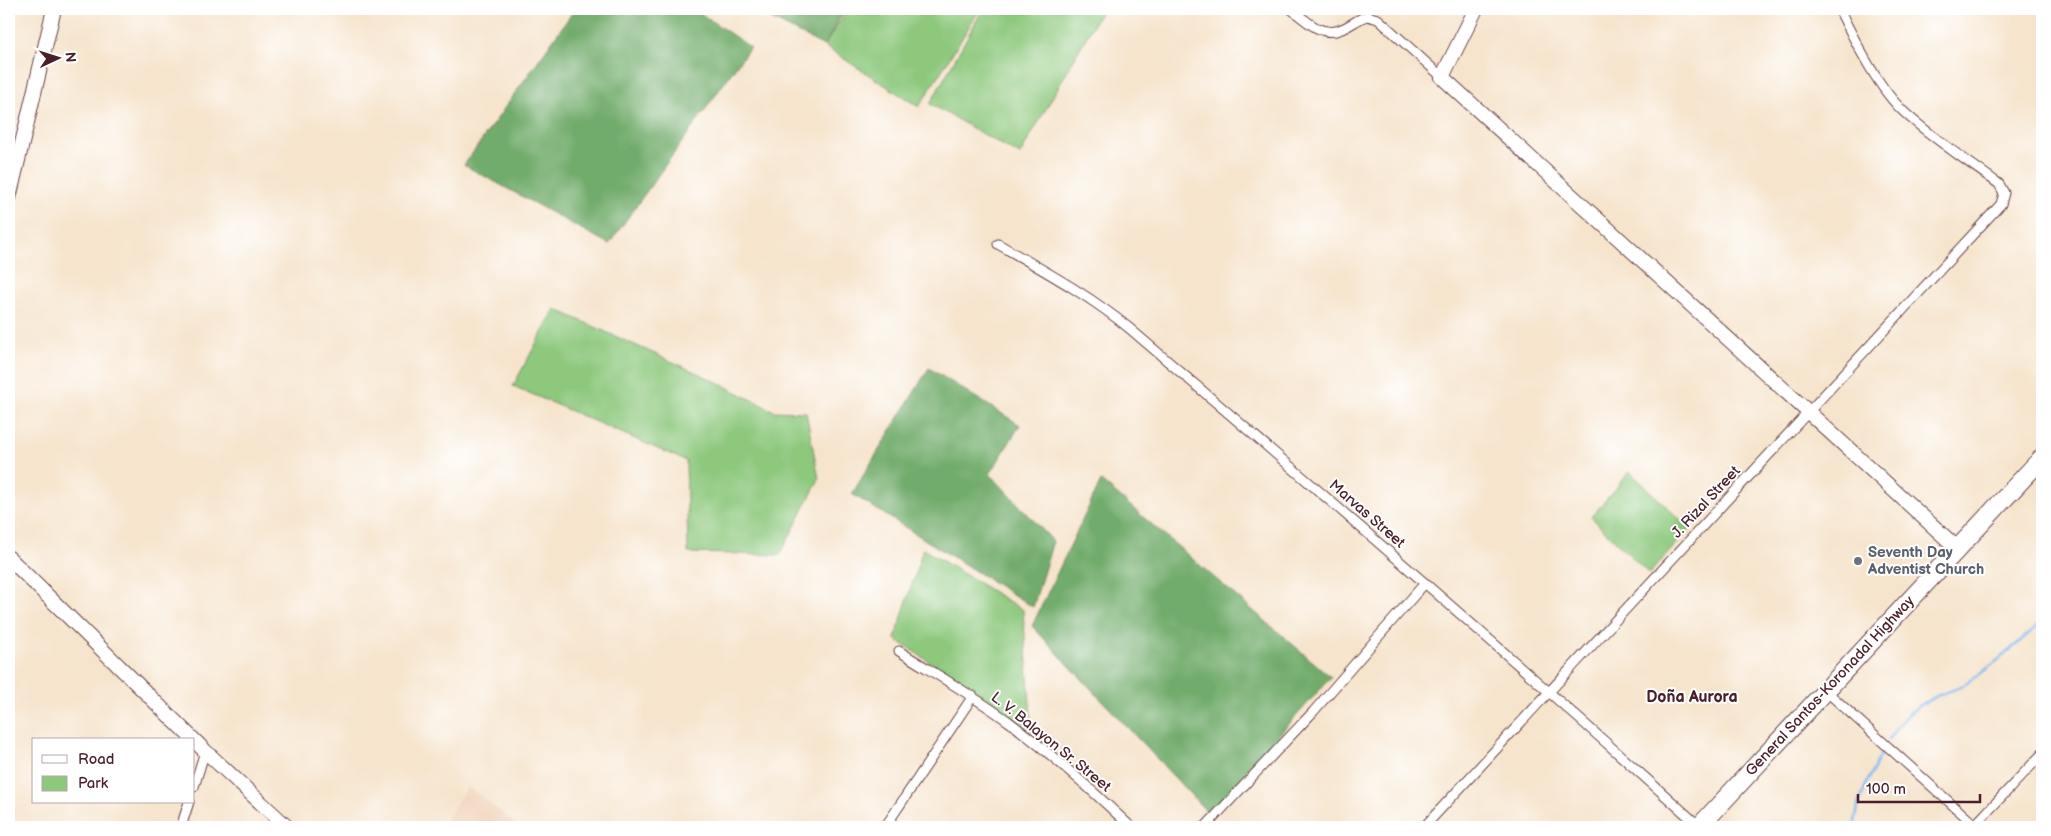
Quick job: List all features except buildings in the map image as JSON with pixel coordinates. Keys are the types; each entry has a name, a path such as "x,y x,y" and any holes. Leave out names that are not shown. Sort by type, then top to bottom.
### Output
{"highway":[{"name":"General Santos-Koronadal Highway","path":"1699,827 2042,458"}],"street":[{"path":"9,195 54,9"},
{"path":"1291,9 1312,25 1324,31 1339,31 1367,16 1378,19 1958,549"},
{"path":"1442,77 1476,9"},
{"name":"J. Rizal Street","path":"1424,827 2001,204 2004,193 1999,184 1904,112 1888,94 1852,35 1839,9"},
{"name":"Marvas Street","path":"998,244 1106,309 1551,692 1699,827"},
{"path":"9,558 192,738"},
{"path":"1205,827 1313,712 1425,583"},
{"name":"L. V. Balayon Sr. Street","path":"899,651 973,696 1012,724 1063,764 1131,827"},
{"path":"1826,691 1975,827 2042,754"},
{"path":"885,827 973,696"},
{"path":"195,741 286,827"},
{"path":"195,784 205,751"},
{"path":"181,827 188,804"}],"shaded area":[{"path":"467,786 520,827 442,827"}],"green space":[{"path":"575,9 694,9 750,47 609,244 464,165"},
{"path":"752,9 845,9 824,46"},
{"path":"848,9 980,9 919,107 824,46"},
{"path":"983,9 1102,9 1020,155 930,104"},
{"path":"555,309 715,381 774,411 806,412 819,479 780,555 688,553 686,461 513,386"},
{"path":"929,368 1020,425 990,474 1053,541 1033,607 852,494"},
{"path":"1630,472 1690,529 1649,574 1591,517"},
{"path":"1101,481 1331,677 1209,814 1032,626"},
{"path":"923,549 1023,610 1032,730 895,639"}],"waterway":[{"path":"1888,740 1904,719 1915,709 1939,695 1961,687 1975,678 2005,655 2042,622"},
{"path":"1854,827 1858,807 1865,788 1883,751"}],"place":[{"name":"Seventh Day Adventist Church","path":"1858,561"}],"district":[{"name":"Doña Aurora","path":"1692,697"}]}
